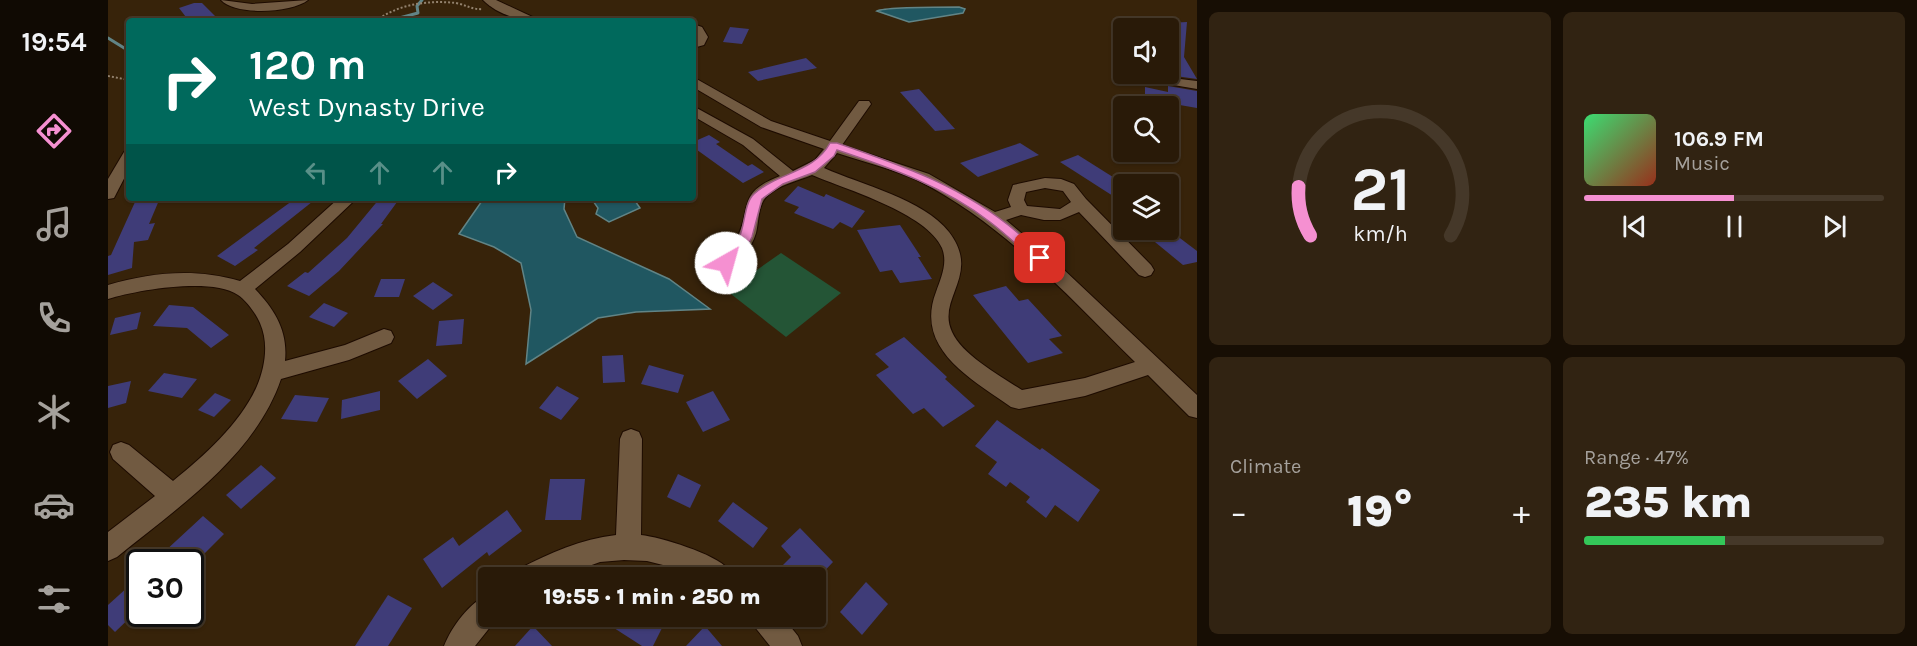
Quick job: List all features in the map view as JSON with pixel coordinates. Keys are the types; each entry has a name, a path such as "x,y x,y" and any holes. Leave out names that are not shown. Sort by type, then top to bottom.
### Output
{"street":[{"path":"226,0 244,7 264,7 303,0"},
{"path":"486,4 526,18"},
{"path":"696,28 702,37 700,42 696,43"},
{"path":"1179,82 1197,85"},
{"path":"696,83 766,124 923,177 993,218 1056,273 1197,409"},
{"path":"726,263 740,248 746,237 756,197 769,187 812,170 831,153 833,146 864,105"},
{"path":"696,112 748,142 791,177"},
{"path":"108,194 126,160"},
{"path":"812,170 876,195 916,216 942,235 954,260 954,274 938,317 941,332 952,348 1019,400 1113,381 1149,365"},
{"path":"1021,210 1016,200 1019,189 1045,182 1063,185 1145,270"},
{"path":"243,289 294,248 346,201"},
{"path":"993,218 1021,210 1051,216 1073,209 1079,202"},
{"path":"108,292 142,283 183,279 212,282 243,289 270,320 276,343 274,372 253,413 236,436 212,462 108,548"},
{"path":"274,372 349,352 384,337"},
{"path":"628,545 631,439"},
{"path":"121,452 172,495"},
{"path":"546,567 581,554 628,545 654,549 679,557 698,567"},
{"path":"458,646 478,620"},
{"path":"773,627 788,646"}],"path":[{"path":"380,18 396,7 413,1 457,3 478,10 486,4"},
{"path":"108,76 126,79"}],"green space":[{"path":"781,253 841,293 786,337 727,291"}],"water":[{"path":"959,7 965,9 963,13 909,22 877,11 903,8"},
{"path":"482,201 565,201 564,209 577,237 669,279 710,309 636,312 598,318 526,364 531,310 521,263 494,247 459,234"},
{"path":"593,201 635,201 640,208 609,222 596,214 598,208"}],"building":[{"path":"202,3 217,18 187,18 179,8"},
{"path":"1179,22 1187,22 1184,57 1197,79 1179,77"},
{"path":"730,27 749,29 742,44 723,42"},
{"path":"806,58 817,68 758,81 748,72"},
{"path":"1168,86 1197,91 1197,108 1179,105 1179,96 1145,96 1145,87 1168,92"},
{"path":"919,89 955,129 935,131 900,92"},
{"path":"709,135 720,142 716,144 748,166 752,164 764,172 743,183 696,149 696,141"},
{"path":"1020,143 1039,155 978,177 960,163"},
{"path":"1078,155 1113,177 1113,196 1060,162"},
{"path":"798,186 824,197 826,194 865,211 852,228 840,222 833,229 794,213 799,207 784,201"},
{"path":"159,201 149,224 155,223 148,240 134,242 132,268 108,275 108,256 111,255 135,202"},
{"path":"292,201 313,201 254,248 258,250 235,266 217,256"},
{"path":"378,201 398,201 381,224 383,224 339,271 309,296 287,286 305,272 308,273 347,238"},
{"path":"900,225 932,279 900,283 892,270 880,272 857,230"},
{"path":"1179,237 1197,251 1197,262 1183,265 1153,240 1179,240"},
{"path":"381,279 405,279 399,297 374,297"},
{"path":"433,282 453,295 433,310 413,296"},
{"path":"1006,286 1019,301 1028,299 1062,336 1049,339 1063,353 1028,363 973,295"},
{"path":"324,303 348,313 334,327 309,317"},
{"path":"169,305 193,307 229,335 211,348 187,328 153,326"},
{"path":"141,312 137,329 110,335 115,318"},
{"path":"464,319 462,344 436,346 439,321"},
{"path":"904,337 975,406 943,427 924,408 913,414 876,375 889,367 875,354"},
{"path":"623,355 625,382 603,383 602,356"},
{"path":"428,359 447,376 417,399 398,381"},
{"path":"649,365 684,375 678,393 641,384"},
{"path":"164,373 197,379 182,398 148,391"},
{"path":"131,381 126,403 108,408 108,386"},
{"path":"557,386 579,398 561,420 539,408"},
{"path":"380,391 380,410 341,419 342,400"},
{"path":"713,391 730,420 703,432 686,402"},
{"path":"215,393 231,400 214,417 198,410"},
{"path":"295,395 329,398 317,422 281,419"},
{"path":"997,420 1040,450 1042,448 1100,490 1078,522 1055,505 1046,518 1026,502 1030,497 1010,482 1006,487 988,474 997,462 975,446"},
{"path":"261,465 276,478 241,509 226,495"},
{"path":"678,474 701,485 690,508 667,497"},
{"path":"550,479 585,479 581,520 545,520"},
{"path":"733,502 768,528 753,548 718,521"},
{"path":"507,510 522,531 489,556 487,552 442,588 423,559 453,537 459,546"},
{"path":"203,516 224,534 204,554 204,549 167,549"},
{"path":"800,528 833,562 826,569 826,567 785,567 783,565 791,557 781,546"},
{"path":"866,582 888,604 862,635 840,612"},
{"path":"126,589 126,621 115,632 108,625 108,605"},
{"path":"388,595 412,608 388,646 355,646"},
{"path":"534,627 552,646 515,646"},
{"path":"662,627 653,646 642,646 614,628"},
{"path":"706,627 722,646 686,646"}],"waterway":[{"path":"399,18 418,13 417,6 422,0"},
{"path":"108,38 126,49"}],"route":[{"path":"726,263 740,248 746,237 756,197 779,181 812,170 831,153 833,146 882,161 941,186 993,218 1040,258"}]}
